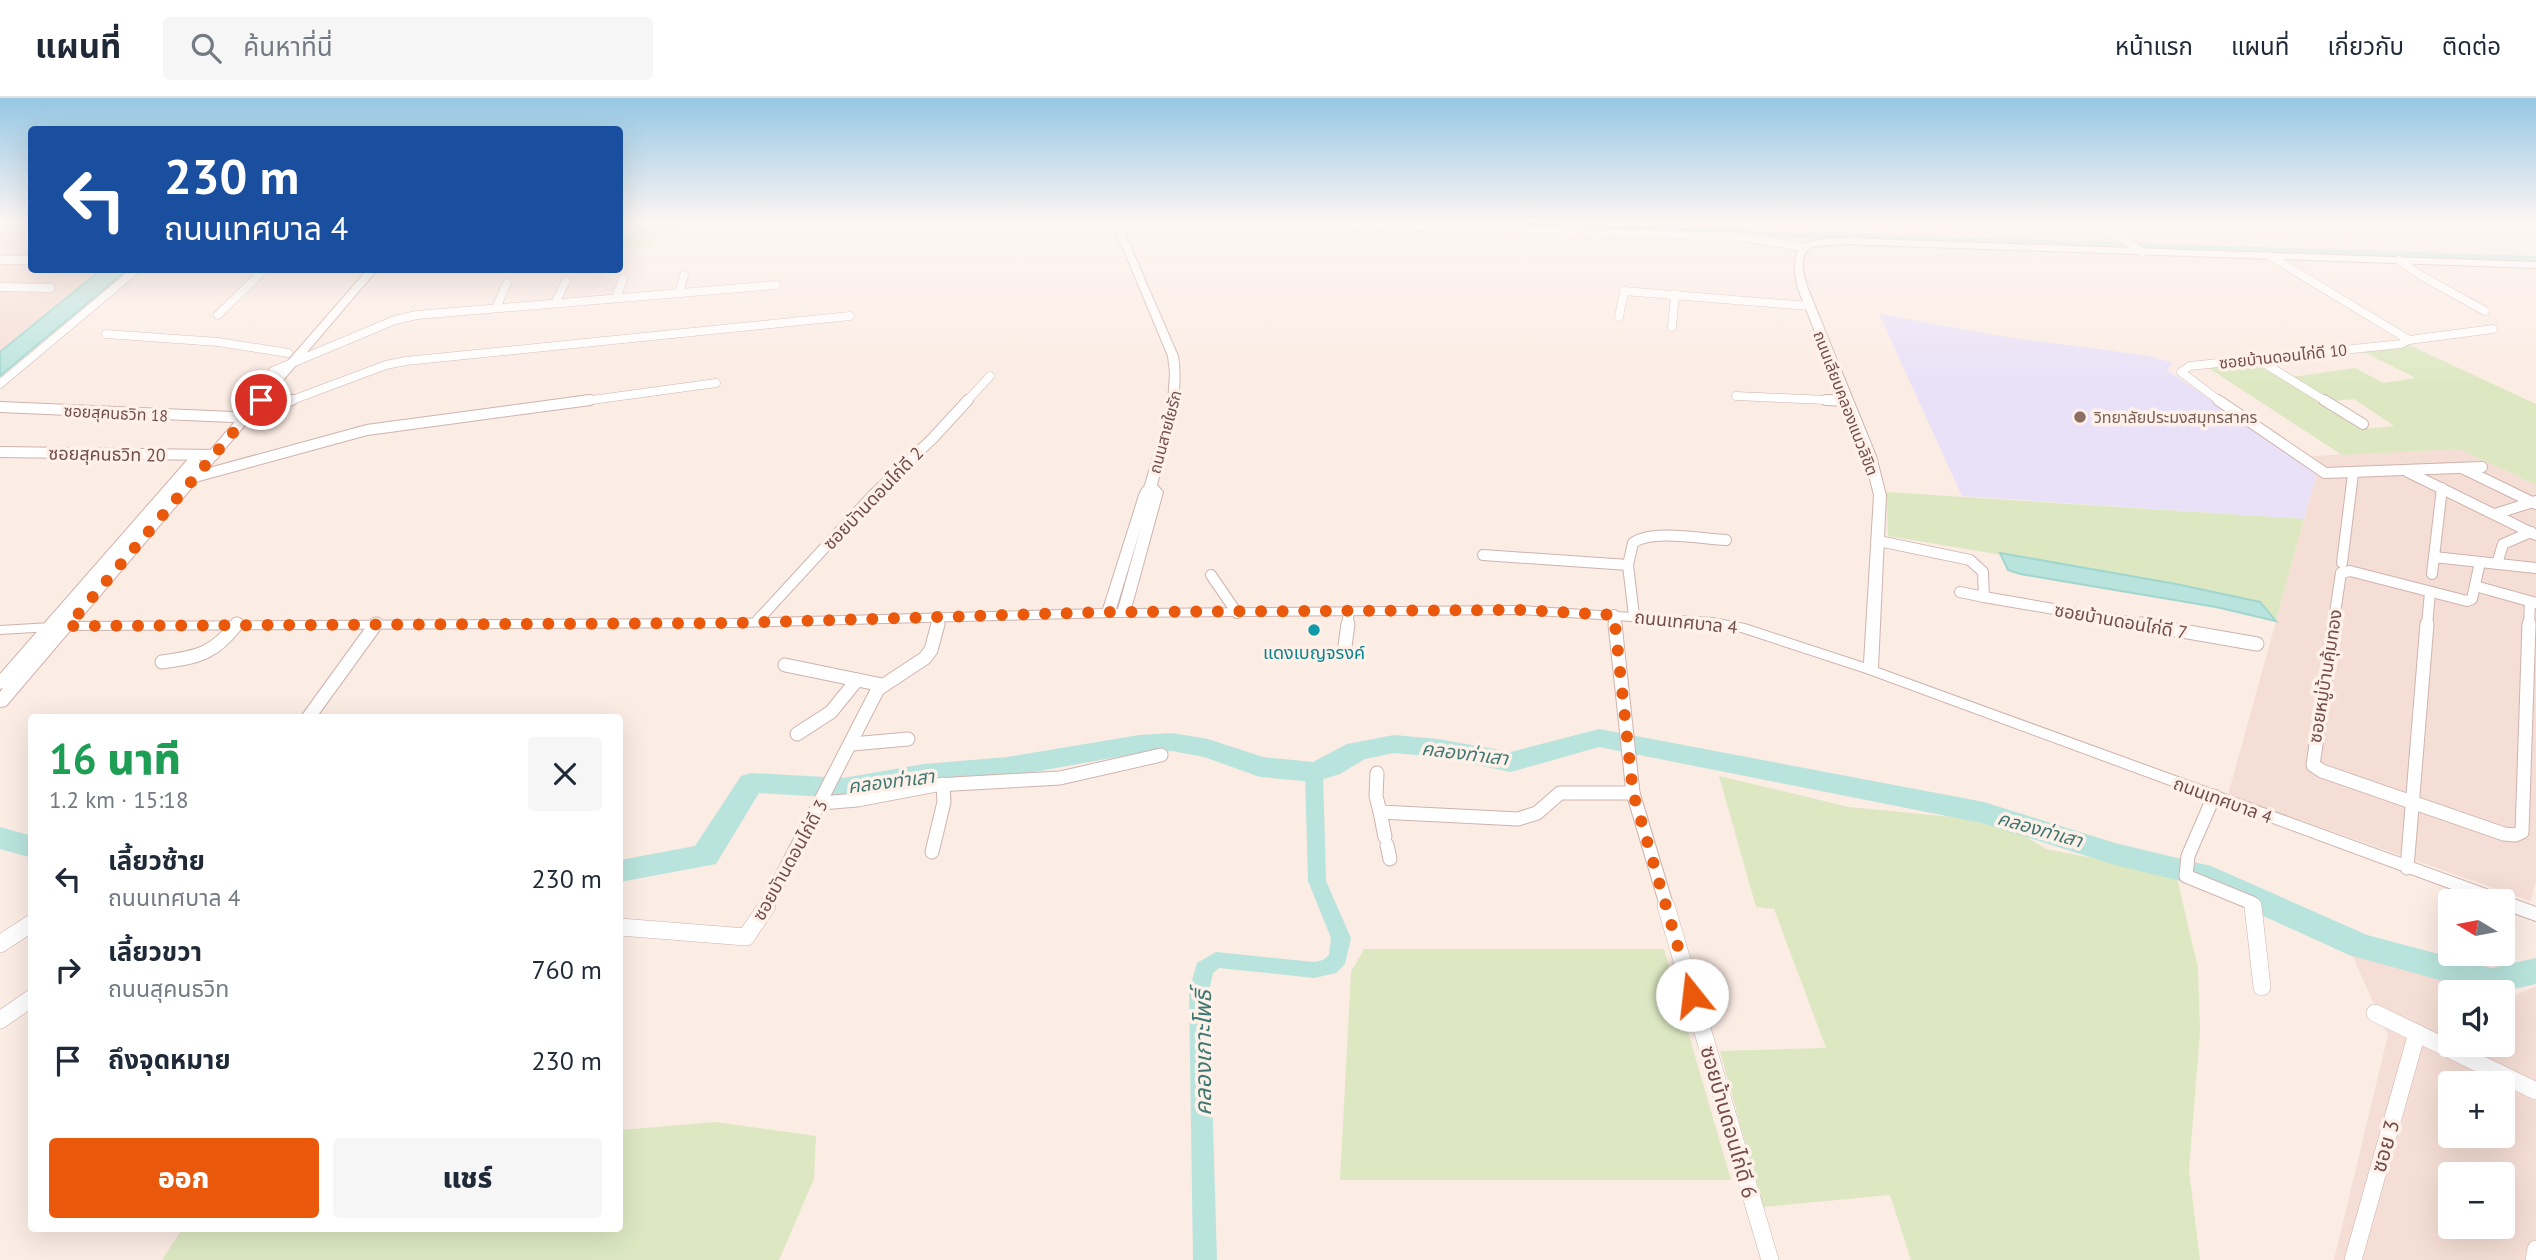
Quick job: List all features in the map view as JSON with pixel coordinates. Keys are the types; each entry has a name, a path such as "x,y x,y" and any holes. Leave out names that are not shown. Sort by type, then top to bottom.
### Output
{"main road":[{"path":"0,684 198,456 239,417 355,276"},
{"path":"0,702 214,455 272,371 289,359 366,276"}],"street":[{"path":"0,384 129,276"},
{"path":"218,315 258,276"},
{"path":"679,293 684,276"},
{"name":"ถนนสายใยรัก","path":"1115,613 1146,492 1151,485 1175,401 1178,376 1173,356 1139,276"},
{"name":"ถนนเลียบคลองแนวลิขิต","path":"1800,276 1809,306 1870,456 1880,495 1871,670"},
{"path":"2303,276 2409,340"},
{"path":"2422,276 2485,311"},
{"path":"616,298 623,279"},
{"path":"555,303 566,281"},
{"path":"496,308 507,283"},
{"path":"106,334 218,342 289,359 405,317 741,285 776,285"},
{"path":"0,287 50,288"},
{"path":"1619,317 1621,295 1624,292 1809,306"},
{"path":"1672,327 1675,294"},
{"path":"239,417 386,365 406,361 850,317"},
{"name":"ซอยบ้านดอนไก่ดี 10","path":"2353,474 2334,474 2320,470 2181,372 2190,366 2401,344 2409,340 2493,329"},
{"path":"2257,359 2364,424"},
{"name":"ซอยบัานดอนไก่ดี 2","path":"757,621 873,495 933,438 990,376"},
{"path":"195,477 374,429 716,383"},
{"path":"1736,396 1848,401"},
{"name":"ซอยสุคนธวิท 18","path":"0,407 239,417"},
{"name":"ซอยสุคนธวิท 20","path":"0,452 214,455"},
{"path":"2342,563 2353,474 2482,467"},
{"path":"2463,468 2535,502"},
{"path":"2406,471 2533,534"},
{"path":"2432,574 2442,488"},
{"path":"2495,514 2535,502"},
{"path":"2497,564 2503,544 2533,534"},
{"path":"1634,616 1628,565 1633,543 1641,537 1662,536 1726,540"},
{"path":"1878,541 1970,560 1983,572 1984,597"},
{"path":"1483,555 1628,565"},
{"path":"2434,557 2536,568"},
{"path":"2480,562 2475,586 2533,603"},
{"name":"ซอยหมู่บ้านคุ้มทอง","path":"2475,586 2472,599 2467,601 2350,571 2341,573 2313,765 2322,771 2504,834 2515,835 2522,832 2532,668 2533,603"},
{"path":"1212,575 1237,613"},
{"path":"1073,614 1122,590 1138,603 1161,613"},
{"name":"ซอยบ้านดอนไก่ดี 7","path":"1960,592 2258,644"},
{"path":"2407,868 2430,592"},
{"name":"ถนนเทศบาล 4","path":"0,630 68,626 377,623 570,625 1115,613 1521,610 1634,616 1740,627 1871,670 2466,889"},
{"path":"1344,653 1349,612"},
{"name":"ซอยบ้านดอนไก่ดี 6","path":"1614,615 1633,793 1770,1260"},
{"path":"785,665 882,685 889,678 923,662 936,640 939,617"},
{"path":"310,714 377,623"},
{"path":"162,662 206,655 226,640 237,624"},
{"path":"797,734 831,712 857,680"},
{"name":"ซอยบัานดอนไก่ดี 3","path":"623,927 746,937 764,911 882,685"},
{"path":"852,744 908,738"},
{"path":"825,795 857,800 943,784 1060,778 1161,755"},
{"path":"1377,773 1380,812 1387,847"},
{"path":"932,852 944,802 943,784"},
{"path":"1380,812 1518,818 1535,816 1560,793 1633,793"},
{"path":"2214,796 2188,856 2186,874 2189,879 2252,904 2255,909 2262,986"},
{"name":"ถนนเทศบาล 4","path":"2515,907 2536,914"},
{"path":"0,944 28,926"},
{"path":"0,1020 28,1001"},
{"path":"2375,1013 2536,1091"},
{"name":"ซอย 3","path":"2353,1260 2417,1033"},
{"path":"2534,1260 2536,1248"}],"shaded area":[{"path":"0,276 92,276 0,352"},
{"name":"วิทยาลัยประมงสมุทรสาคร","path":"1879,314 2000,336 2150,356 2173,363 2167,370 2317,473 2304,519 1962,496"},
{"path":"2459,449 2536,485 2536,881 2531,901 2515,895 2515,889 2497,889 2228,795 2317,473 2293,457"},
{"path":"2352,955 2454,980 2438,980 2438,1057 2515,1057 2515,995 2536,986 2536,1260 2334,1260 2388,1035"}],"green space":[{"path":"2409,345 2536,404 2536,485 2459,449 2342,455 2207,367 2252,362 2365,429 2394,426 2354,399 2332,401 2292,377 2355,368 2384,383 2416,378 2361,351"},
{"path":"1886,492 2304,519 2276,621 2260,602 2176,584 1888,536"},
{"path":"1719,776 1849,807 1962,818 2019,832 2046,849 2176,874 2198,968 2200,1031 2189,1170 2200,1260 1911,1260 1890,1195 1763,1207 1720,1051 1826,1048 1774,909 1756,907"},
{"path":"1364,949 1664,949 1731,1180 1340,1180 1351,972"},
{"path":"715,1122 816,1136 814,1179 779,1260 162,1260 180,1232 623,1232 623,1130"}],"water":[{"path":"93,276 120,276 0,376 0,352"},
{"path":"2000,553 2176,584 2260,602 2276,621 2216,607 2020,574 2008,570"}],"waterway":[{"name":"คลองท่าเสา","path":"623,870 705,856 751,783 843,788 924,774 1007,767 1139,744 1172,742 1208,748 1260,767 1314,772 1330,767 1357,751 1394,744 1438,748 1511,762 1599,738 1984,813 2115,854 2200,874 2360,946 2491,981 2536,971"},
{"name":"คลองเกาะโพธิ์","path":"1205,1260 1199,991 1204,969 1216,960 1314,970 1329,967 1338,958 1341,938 1317,881 1314,772"},
{"name":"คลองท่าเสา","path":"0,838 28,846"}],"place":[{"name":"วิทยาลัยประมงสมุทรสาคร","path":"2080,417"},
{"name":"แดงเบญจรงค์","path":"1314,630"}],"route":[{"path":"261,400 68,626 734,623 1108,612 1212,614 1521,610 1614,615 1633,793 1692,995"}]}
